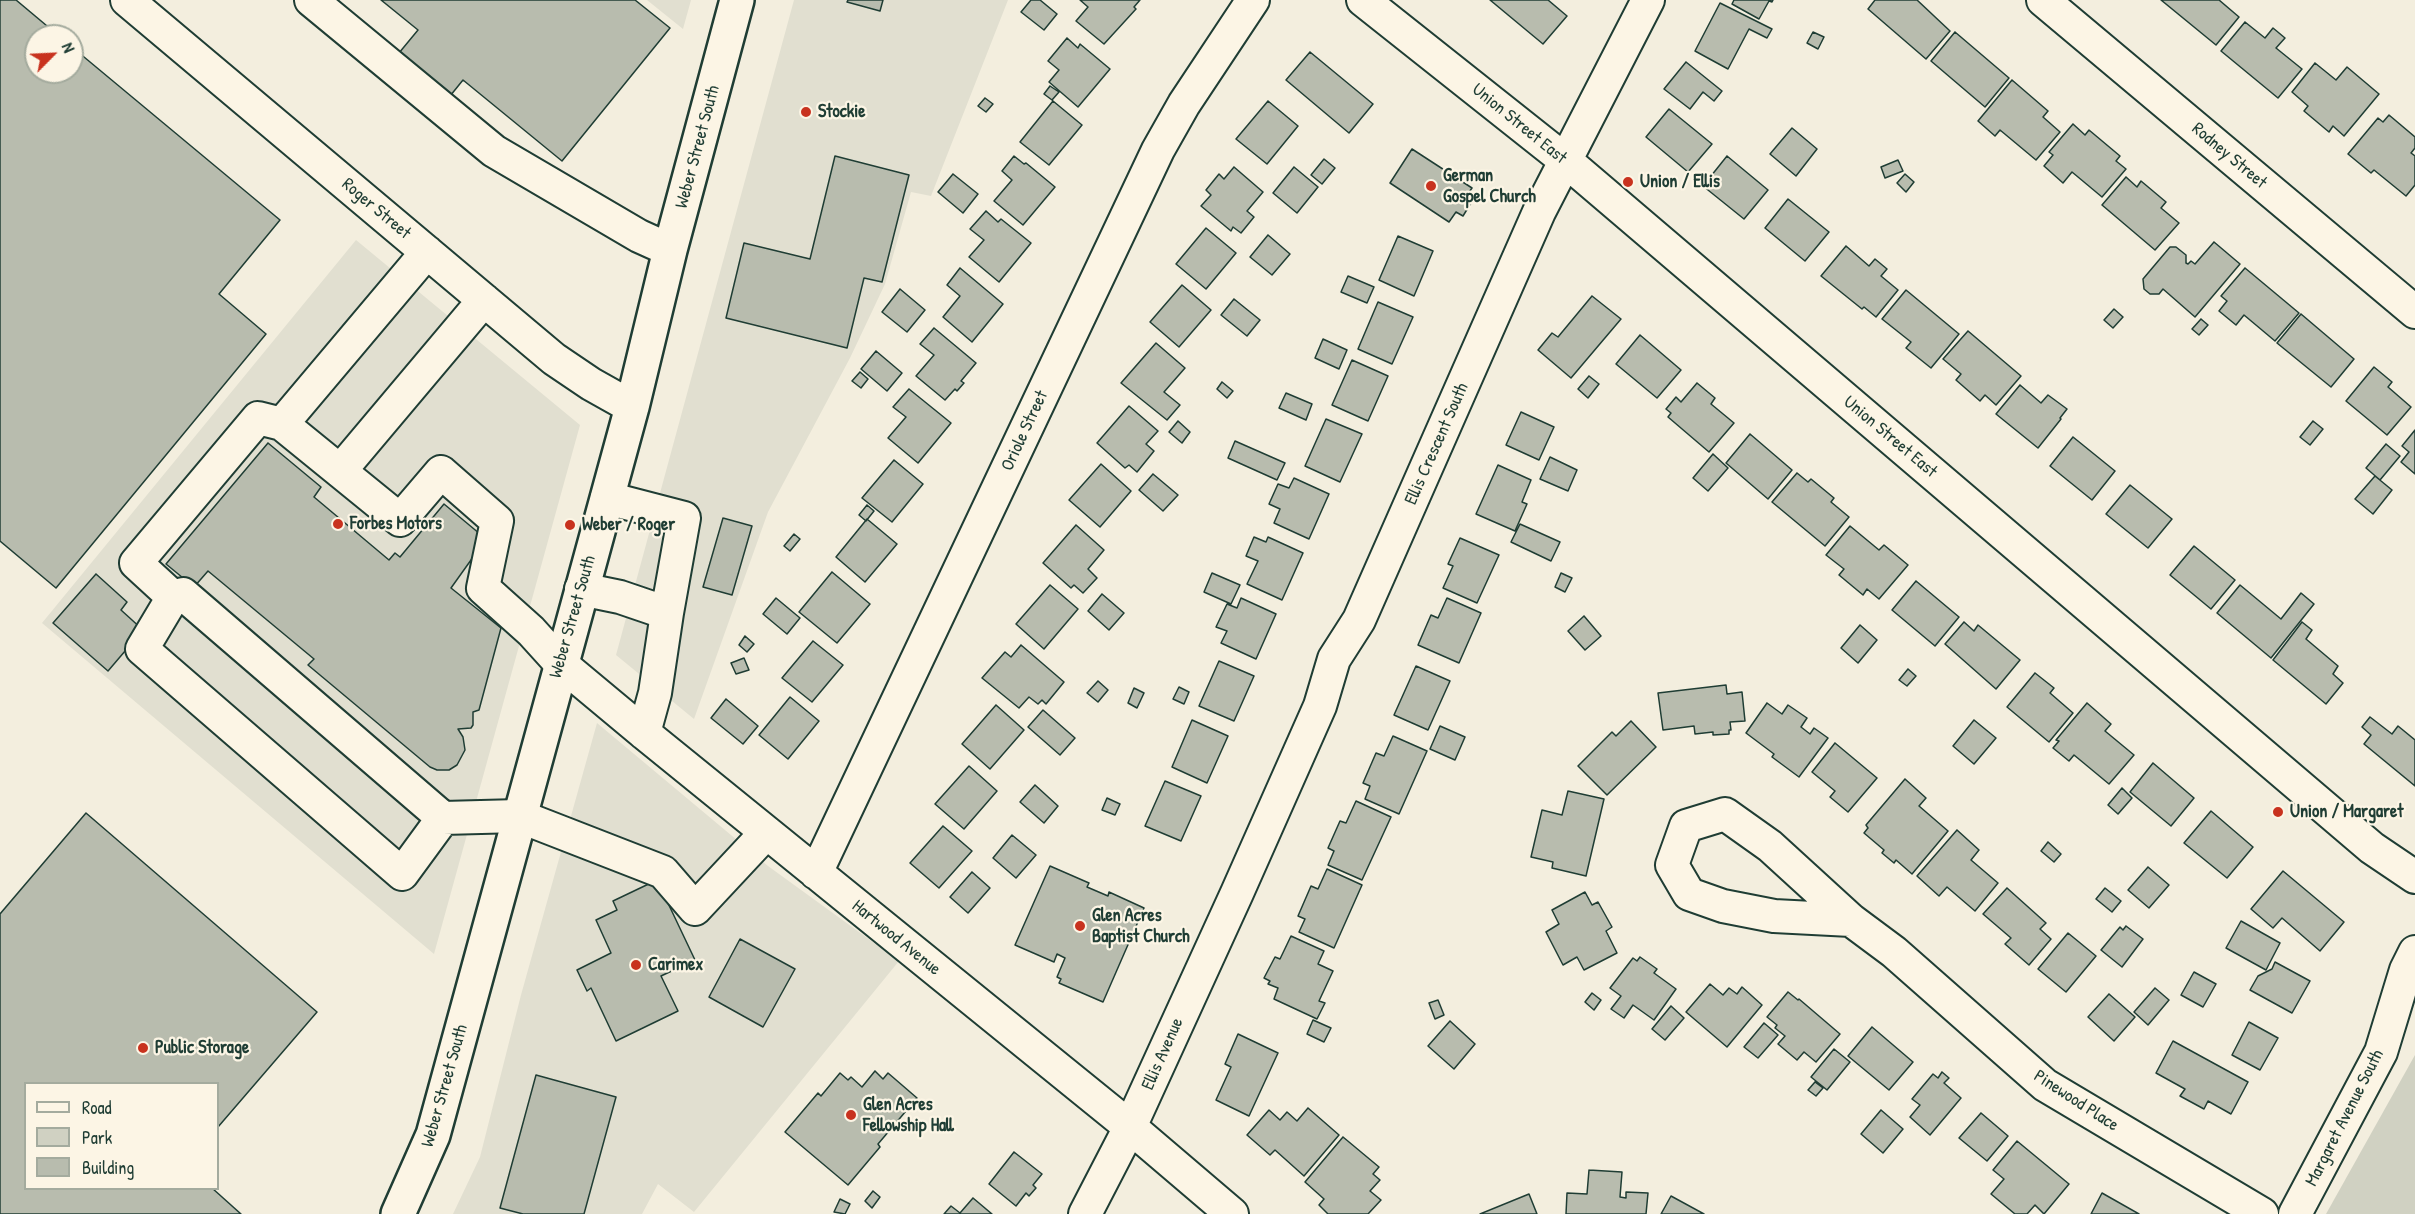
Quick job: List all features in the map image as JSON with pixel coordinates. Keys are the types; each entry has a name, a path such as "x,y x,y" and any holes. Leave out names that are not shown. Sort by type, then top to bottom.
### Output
{"main road":[{"name":"Weber Street South","path":"403,1205 433,1135 560,663 632,407 670,250 737,0"}],"street":[{"name":"Roger Street","path":"127,0 554,359 591,384 632,407"},
{"path":"311,0 494,151 639,236 670,250"},
{"name":"Oriole Street","path":"816,873 1158,150 1184,104 1253,0"},
{"name":"Union Street East","path":"1363,0 1566,161 2363,840 2415,877"},
{"name":"Ellis Crescent South","path":"1237,893 1320,706 1334,659 1359,620 1539,212 1648,0"},
{"name":"Rodney Street","path":"2043,0 2078,12 2415,312"},
{"path":"282,424 427,252"},
{"path":"173,597 136,562 258,418 282,424 340,471 484,300"},
{"name":"Hartwood Avenue","path":"340,471 400,520 441,472 497,521 483,588 531,631 560,663 1130,1127 1232,1214"},
{"path":"607,498 684,518 655,693 644,733"},
{"path":"581,589 620,597 668,613"},
{"path":"443,818 402,874 142,649 173,597 183,594 443,818 519,816 663,872 695,909 766,833"},
{"name":"Pinewood Place","path":"1851,920 1774,916 1723,906 1689,894 1672,865 1686,826 1725,814 1770,846 1851,920 1894,952 2045,1085 2262,1214"},
{"name":"Ellis Avenue","path":"1085,1214 1130,1127 1237,893"},
{"name":"Margaret Avenue South","path":"2295,1214 2381,1052 2406,970 2415,952"}],"shaded area":[{"path":"647,0 691,0 683,29"},
{"path":"794,0 1008,0 931,196 911,192 885,284 850,358 768,512 694,719 616,655"},
{"name":"Forbes Motors","path":"356,240 580,425 434,954 42,623"},
{"path":"597,723 768,866 899,961 694,1212 658,1184 642,1214 453,1214 480,1157 521,995"}],"green space":[{"path":"2415,1055 2415,1214 2326,1214"}],"building":[{"path":"0,0 16,0 45,24 24,24 24,84 84,84 84,57 280,220 219,294 266,334 56,588 0,541"},
{"path":"381,0 635,0 670,28 562,161 463,80 446,101 394,59 418,30"},
{"path":"848,0 883,0 880,11 847,2"},
{"path":"1031,0 1040,0 1057,14 1044,30 1021,12"},
{"path":"1080,0 1140,0 1134,7 1136,9 1104,44 1076,21 1088,7"},
{"path":"1490,0 1548,0 1567,16 1543,44"},
{"path":"1734,0 1773,0 1769,1 1759,19 1732,4"},
{"path":"1875,0 1917,0 1950,31 1926,59 1868,9"},
{"path":"2161,0 2219,0 2239,17 2216,45"},
{"path":"1720,3 1772,29 1767,38 1749,29 1728,69 1695,51"},
{"path":"2245,22 2265,38 2273,28 2285,38 2276,48 2302,69 2278,98 2221,51"},
{"path":"1813,32 1824,37 1818,49 1807,43"},
{"path":"1955,32 2009,78 1985,107 1931,61"},
{"path":"1067,38 1078,48 1080,44 1110,69 1078,107 1049,82 1059,70 1048,61"},
{"path":"1310,52 1373,104 1349,133 1286,80"},
{"path":"1686,62 1722,91 1714,101 1703,92 1690,109 1664,89"},
{"path":"2315,63 2336,80 2347,67 2379,94 2344,136 2333,126 2329,132 2304,111 2308,106 2292,92"},
{"path":"2012,80 2048,111 2043,117 2060,132 2036,160 2000,130 1995,136 1978,121"},
{"path":"1050,86 1059,92 1052,100 1044,94"},
{"path":"985,98 993,104 986,112 978,106"},
{"path":"1053,101 1082,125 1049,165 1020,142"},
{"path":"1268,101 1298,126 1267,164 1236,139"},
{"path":"1669,109 1712,144 1688,172 1646,137"},
{"path":"2389,115 2415,137 2415,148 2411,153 2415,156 2415,185 2406,196 2374,170 2371,173 2348,154 2378,118 2383,122"},
{"path":"2073,124 2085,135 2089,130 2120,156 2116,161 2126,169 2102,197 2072,172 2063,183 2044,166 2053,155 2049,152"},
{"path":"1792,128 1817,149 1796,176 1770,154"},
{"name":"German Gospel Church","path":"1412,149 1472,188 1465,198 1471,203 1463,216 1456,212 1449,222 1390,183"},
{"path":"835,156 909,175 882,282 864,278 847,348 726,318 744,243 810,259"},
{"path":"1014,156 1055,187 1023,225 994,201 1012,180 1002,171"},
{"path":"1727,156 1768,190 1744,219 1703,186"},
{"path":"1324,159 1335,168 1322,184 1311,175"},
{"path":"1898,160 1903,171 1885,178 1881,167"},
{"path":"1234,167 1263,192 1247,211 1254,217 1241,233 1233,227 1231,231 1201,206 1211,195 1206,190 1219,174 1224,179"},
{"path":"1294,167 1318,187 1297,213 1273,193"},
{"path":"953,174 978,194 963,213 938,192"},
{"path":"1905,174 1914,182 1906,192 1897,183"},
{"path":"2126,177 2137,187 2141,181 2166,202 2161,208 2179,223 2155,250 2102,205"},
{"path":"1788,199 1829,232 1805,261 1765,228"},
{"path":"986,211 998,222 1001,219 1031,243 999,282 969,257 984,240 970,229"},
{"path":"1206,228 1236,253 1206,289 1176,264"},
{"path":"1268,235 1290,254 1272,275 1250,257"},
{"path":"1398,236 1433,251 1414,296 1379,280"},
{"path":"2214,242 2240,264 2195,317 2163,289 2159,294 2150,294 2144,289 2143,279 2170,247 2176,247 2186,255 2186,263 2191,261 2195,264"},
{"path":"1846,246 1869,266 1875,259 1887,269 1881,276 1898,290 1876,317 1864,307 1862,309 1821,276"},
{"path":"960,268 1003,304 972,342 943,317 960,296 947,285"},
{"path":"2245,268 2299,313 2275,341 2244,315 2236,325 2219,311 2227,301 2221,296"},
{"path":"1348,276 1374,287 1367,303 1341,292"},
{"path":"1182,285 1211,310 1179,347 1150,322"},
{"path":"900,289 925,310 907,332 882,312"},
{"path":"1906,290 1959,334 1931,368 1906,348 1911,342 1882,319"},
{"path":"1592,296 1621,319 1571,378 1538,350 1552,333 1558,337"},
{"path":"1234,299 1260,320 1247,336 1221,315"},
{"path":"1378,302 1413,317 1392,364 1358,349"},
{"path":"2114,309 2123,317 2113,328 2104,320"},
{"path":"2301,314 2354,359 2331,387 2277,343"},
{"path":"2201,319 2208,325 2199,335 2192,329"},
{"path":"934,328 976,363 961,381 964,383 945,400 916,376 934,355 920,344"},
{"path":"1968,331 2021,376 1996,405 1985,395 1980,401 1956,380 1961,374 1943,359"},
{"path":"1640,335 1681,370 1657,398 1616,364"},
{"path":"1323,339 1347,350 1339,369 1315,358"},
{"path":"1156,343 1185,368 1164,392 1180,405 1167,420 1121,383"},
{"path":"876,351 902,373 887,391 861,369"},
{"path":"1352,360 1388,376 1368,421 1332,405"},
{"path":"2374,367 2392,382 2388,387 2411,407 2387,435 2346,401"},
{"path":"860,372 868,379 861,388 852,381"},
{"path":"1589,376 1599,384 1588,398 1578,389"},
{"path":"1222,382 1233,391 1227,398 1217,389"},
{"path":"1697,383 1715,398 1711,404 1734,423 1709,452 1668,417 1671,413 1666,409 1676,397 1681,402"},
{"path":"2020,385 2041,403 2048,395 2067,409 2038,448 1996,414"},
{"path":"909,389 951,423 918,463 888,438 906,417 893,407"},
{"path":"1286,393 1312,404 1306,420 1279,408"},
{"path":"1129,406 1158,431 1146,444 1154,451 1137,472 1129,465 1125,468 1097,443"},
{"path":"1521,412 1554,427 1539,460 1506,445"},
{"path":"1326,419 1362,434 1340,482 1305,466"},
{"path":"1178,421 1190,432 1182,443 1169,432"},
{"path":"2313,421 2323,429 2310,445 2300,437"},
{"path":"2415,430 2415,474 2401,462 2409,452 2402,446"},
{"path":"1750,434 1792,470 1768,499 1726,463"},
{"path":"2073,437 2115,471 2092,500 2050,466"},
{"path":"1235,441 1285,463 1277,480 1228,458"},
{"path":"268,443 321,487 314,497 389,560 395,553 400,557 444,504 486,539 451,588 501,628 479,710 473,712 473,725 471,728 458,729 463,737 465,750 457,765 449,770 437,770 430,767 308,665 314,659 208,571 194,587 166,564"},
{"path":"2386,444 2400,456 2380,480 2366,468"},
{"path":"1713,454 1728,468 1708,491 1693,478"},
{"path":"1550,457 1577,470 1568,491 1540,479"},
{"path":"894,460 923,484 892,522 862,498"},
{"path":"1101,464 1131,491 1100,527 1069,500"},
{"path":"1498,465 1531,480 1522,502 1527,504 1515,531 1476,514"},
{"path":"1797,473 1808,482 1811,479 1834,498 1831,502 1849,517 1825,546 1772,502"},
{"path":"1153,474 1178,495 1163,511 1139,490"},
{"path":"2375,476 2392,490 2373,514 2355,499"},
{"path":"1294,478 1329,494 1309,539 1274,523 1280,509 1269,504 1278,484 1289,488"},
{"path":"2130,485 2172,519 2148,548 2106,514"},
{"path":"867,505 874,511 866,521 859,515"},
{"path":"723,518 752,526 732,595 703,587"},
{"path":"867,519 897,544 865,582 836,557"},
{"path":"1520,524 1560,542 1551,561 1511,542"},
{"path":"1076,525 1104,550 1088,569 1097,578 1083,593 1074,585 1071,588 1043,563"},
{"path":"1850,526 1879,550 1884,545 1908,565 1879,599 1867,589 1863,595 1839,575 1844,569 1826,555"},
{"path":"794,534 800,539 790,551 784,546"},
{"path":"1254,537 1266,542 1268,537 1303,553 1282,600 1247,584 1258,561 1246,556"},
{"path":"1460,538 1499,555 1477,603 1443,588 1453,566 1448,564"},
{"path":"2194,546 2235,580 2211,609 2170,575"},
{"path":"832,572 870,604 837,643 799,612"},
{"path":"1212,573 1240,585 1231,604 1204,592"},
{"path":"1561,573 1572,578 1565,592 1555,587"},
{"path":"96,574 127,602 121,610 143,630 108,671 53,623"},
{"path":"1916,581 1959,617 1935,646 1892,610"},
{"path":"1050,585 1078,609 1044,649 1016,624"},
{"path":"2240,585 2281,619 2301,593 2314,604 2271,658 2217,613"},
{"path":"1102,594 1124,613 1109,630 1088,611"},
{"path":"776,598 800,618 787,634 763,614"},
{"path":"1241,598 1276,614 1256,659 1221,643 1227,631 1216,627 1227,604 1237,608"},
{"path":"1447,598 1481,613 1459,663 1418,645 1431,615 1438,618"},
{"path":"1584,616 1601,636 1585,650 1568,631"},
{"path":"1964,622 1974,631 1978,625 2020,660 1996,689 1945,644"},
{"path":"2302,622 2312,630 2306,639 2338,666 2333,674 2343,683 2326,704 2273,660"},
{"path":"1860,625 1877,640 1858,663 1841,648"},
{"path":"745,636 754,644 747,652 739,645"},
{"path":"813,641 843,665 812,702 782,678"},
{"path":"1021,645 1064,682 1046,704 1042,700 1038,704 1029,697 1019,708 982,678 1005,652 1011,657"},
{"path":"744,658 749,670 736,674 731,663"},
{"path":"1219,661 1254,676 1234,721 1199,706"},
{"path":"1416,666 1450,681 1428,730 1394,715"},
{"path":"1908,669 1916,676 1907,686 1899,680"},
{"path":"2035,673 2054,688 2050,693 2073,713 2049,742 2007,707"},
{"path":"1098,681 1108,690 1098,702 1087,693"},
{"path":"1726,685 1727,694 1742,692 1745,721 1730,722 1729,734 1713,735 1713,732 1695,734 1694,726 1663,730 1658,693"},
{"path":"1179,687 1189,692 1184,704 1173,699"},
{"path":"1134,688 1144,693 1137,708 1128,703"},
{"path":"790,697 819,721 788,759 759,735"},
{"path":"726,699 758,726 743,744 711,718"},
{"path":"1767,703 1782,714 1788,705 1807,718 1801,727 1810,734 1814,728 1828,738 1799,777 1772,757 1774,754 1746,733"},
{"path":"2087,703 2111,724 2105,731 2134,755 2109,784 2074,755 2069,761 2053,748 2059,741 2056,740"},
{"path":"996,705 1024,730 990,769 962,744"},
{"path":"1043,710 1075,738 1060,755 1028,727"},
{"path":"2370,717 2392,734 2398,726 2415,740 2415,786 2364,744 2371,735 2362,727"},
{"path":"1192,720 1228,736 1207,783 1172,767"},
{"path":"1974,720 1996,738 1974,764 1953,746"},
{"path":"1631,721 1656,747 1607,795 1578,766 1612,732 1616,736"},
{"path":"1440,726 1465,737 1455,760 1430,749"},
{"path":"1393,736 1427,751 1399,814 1365,799 1370,786 1363,783 1376,753 1384,756"},
{"path":"1835,743 1877,778 1848,812 1830,797 1835,791 1812,772"},
{"path":"2153,763 2194,798 2171,826 2130,792"},
{"path":"969,766 997,791 964,829 935,804"},
{"path":"1905,779 1926,798 1919,806 1948,831 1912,874 1896,860 1894,863 1882,853 1884,850 1864,833 1868,828 1866,825"},
{"path":"1165,781 1201,796 1181,841 1145,826"},
{"path":"1035,785 1058,806 1044,823 1020,802"},
{"path":"2122,788 2132,798 2118,814 2108,805"},
{"path":"1568,791 1604,799 1586,876 1552,868 1553,862 1531,857 1542,810 1562,815"},
{"path":"1107,798 1120,804 1115,815 1102,810"},
{"path":"1356,801 1391,817 1362,880 1328,865 1334,851 1328,848 1340,821 1346,823"},
{"path":"2211,811 2253,847 2227,878 2184,843"},
{"name":"Public Storage","path":"86,813 317,1012 219,1126 219,1082 24,1082 24,1190 214,1190 241,1214 0,1214 0,914"},
{"path":"943,826 972,851 939,888 910,863"},
{"path":"1957,830 1979,850 1971,860 1998,883 1975,911 1947,887 1939,896 1917,876"},
{"path":"1012,835 1036,855 1016,878 993,858"},
{"path":"2048,842 2061,854 2054,862 2041,851"},
{"name":"Glen Acres Baptist Church","path":"1050,866 1089,883 1087,887 1108,896 1109,892 1144,908 1103,1002 1059,983 1061,979 1057,977 1065,958 1057,954 1054,962 1015,945"},
{"path":"2148,867 2169,885 2149,908 2128,890"},
{"path":"1327,869 1362,885 1334,948 1299,932 1305,919 1298,916 1311,886 1318,889"},
{"path":"2283,871 2344,922 2320,951 2282,918 2273,928 2251,909"},
{"path":"972,872 990,888 968,913 950,897"},
{"name":"Carimex","path":"657,880 695,960 661,976 678,1011 616,1041 591,988 587,991 577,970 611,953 596,920 617,910 613,901"},
{"path":"2007,888 2046,923 2040,929 2051,939 2029,965 2005,944 2011,938 1983,914"},
{"path":"2105,888 2121,901 2112,912 2096,899"},
{"path":"1585,892 1592,905 1598,902 1612,927 1606,931 1617,953 1584,970 1577,957 1563,965 1546,932 1559,924 1552,910"},
{"path":"2241,921 2280,943 2266,970 2226,948"},
{"path":"2126,926 2143,939 2122,967 2101,950 2120,927 2123,930"},
{"path":"2068,933 2096,956 2066,992 2038,969"},
{"path":"1291,936 1324,951 1318,964 1333,971 1319,1001 1325,1003 1317,1019 1274,999 1278,988 1268,984 1270,981 1264,978 1275,957 1280,959"},
{"path":"740,939 795,969 763,1027 709,997"},
{"path":"1640,957 1657,969 1654,973 1676,989 1654,1020 1633,1005 1624,1018 1611,1009 1621,996 1610,988 1633,958 1637,961"},
{"path":"2275,962 2310,981 2292,1013 2250,990 2258,976 2272,969"},
{"path":"2194,972 2216,984 2203,1007 2181,995"},
{"path":"1710,984 1723,995 1729,988 1737,994 1742,987 1762,1005 1727,1047 1686,1012"},
{"path":"2155,988 2169,1000 2148,1025 2134,1012"},
{"path":"1788,992 1840,1034 1816,1062 1804,1052 1797,1060 1778,1044 1785,1036 1767,1017"},
{"path":"1592,993 1601,1000 1594,1010 1585,1002"},
{"path":"2109,994 2135,1017 2114,1041 2088,1017"},
{"path":"1438,1000 1444,1015 1435,1019 1429,1003"},
{"path":"1671,1006 1684,1018 1665,1040 1652,1029"},
{"path":"1313,1020 1331,1028 1324,1042 1307,1034"},
{"path":"1450,1021 1475,1044 1454,1069 1428,1046"},
{"path":"2249,1022 2278,1038 2260,1070 2232,1055"},
{"path":"1764,1023 1778,1035 1758,1058 1744,1047"},
{"path":"1872,1027 1913,1062 1889,1090 1848,1056"},
{"path":"1238,1034 1278,1053 1249,1116 1216,1100 1231,1067 1225,1064"},
{"path":"2173,1041 2248,1082 2231,1114 2208,1101 2204,1109 2180,1096 2185,1089 2156,1073"},
{"path":"1834,1049 1850,1062 1827,1090 1811,1077"},
{"name":"Glen Acres Fellowship Hall","path":"875,1071 883,1079 888,1073 917,1098 878,1144 880,1147 848,1185 785,1132 818,1093 821,1096 840,1073 848,1080 851,1077 862,1087"},
{"path":"1942,1072 1949,1078 1944,1083 1961,1098 1930,1135 1910,1117 1920,1105 1912,1099 1933,1074 1938,1078"},
{"path":"536,1075 616,1097 584,1214 523,1214 500,1208"},
{"path":"1815,1082 1823,1088 1816,1096 1808,1090"},
{"path":"1308,1108 1339,1135 1304,1176 1275,1150 1270,1155 1247,1135 1269,1110 1280,1120 1287,1112 1297,1121"},
{"path":"1881,1110 1903,1129 1883,1153 1861,1134"},
{"path":"1981,1113 2008,1136 1987,1161 1959,1138"},
{"path":"1343,1137 1379,1167 1373,1174 1380,1180 1370,1191 1381,1200 1368,1214 1328,1214 1319,1205 1324,1199 1305,1182"},
{"path":"2017,1141 2069,1184 2044,1214 2035,1205 2027,1214 2015,1214 1991,1194 2004,1179 1993,1170"},
{"path":"1014,1152 1042,1174 1033,1185 1036,1188 1029,1196 1026,1193 1016,1206 989,1184"},
{"path":"1589,1170 1622,1172 1620,1197 1626,1198 1626,1192 1648,1193 1646,1214 1566,1214 1567,1193 1587,1194"},
{"path":"873,1191 880,1197 872,1208 865,1201"},
{"path":"2102,1193 2139,1214 2091,1214"},
{"path":"1529,1194 1537,1214 1480,1214"},
{"path":"1671,1196 1704,1214 1661,1214"},
{"path":"973,1198 992,1214 944,1214 951,1206 960,1213"},
{"path":"840,1199 850,1204 845,1214 834,1212"}],"place":[{"name":"Stockie","path":"806,112"},
{"name":"Union / Ellis","path":"1628,182"},
{"name":"German Gospel Church","path":"1431,186"},
{"name":"Forbes Motors","path":"338,524"},
{"name":"Weber / Roger","path":"570,525"},
{"name":"Union / Margaret","path":"2278,812"},
{"name":"Glen Acres Baptist Church","path":"1080,926"},
{"name":"Carimex","path":"636,965"},
{"name":"Public Storage","path":"143,1048"},
{"name":"Glen Acres Fellowship Hall","path":"851,1115"}]}
